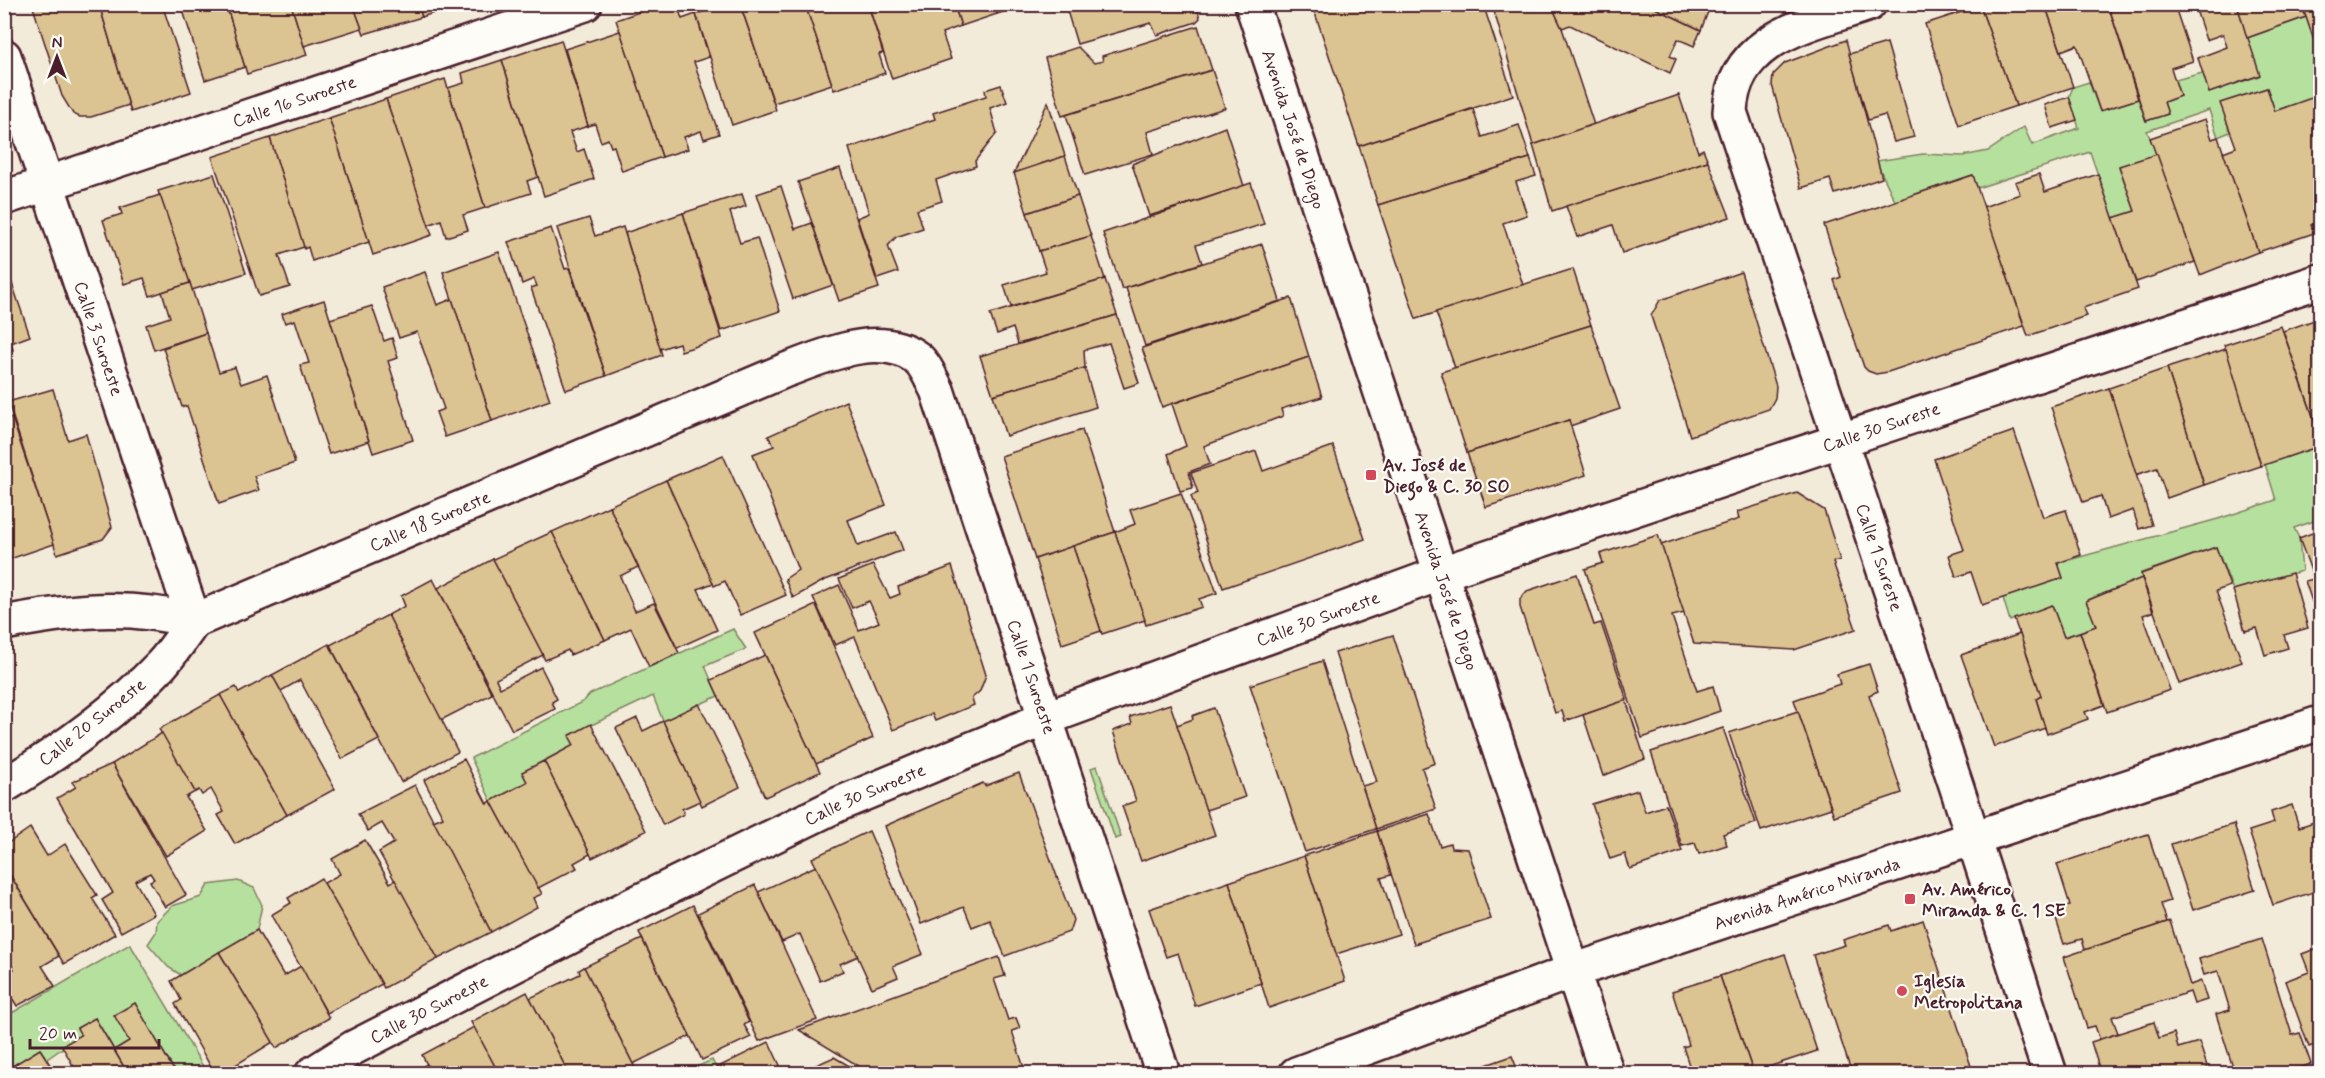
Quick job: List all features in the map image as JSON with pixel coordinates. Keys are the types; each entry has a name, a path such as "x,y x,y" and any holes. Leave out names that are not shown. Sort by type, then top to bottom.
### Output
{"street":[{"name":"Calle 16 Suroeste","path":"4,198 585,4"},
{"name":"Avenida José de Diego","path":"1252,4 1607,1074"},
{"name":"Calle 1 Sureste","path":"1869,4 1784,33 1760,48 1742,68 1731,93 1730,112 1974,838 2050,1074"},
{"name":"Calle 3 Suroeste","path":"4,56 194,621"},
{"name":"Calle 30 Sureste","path":"1442,573 1839,439 2320,281"},
{"name":"Calle 1 Suroeste","path":"844,350 886,345 918,358 937,390 1163,1074"},
{"name":"Calle 18 Suroeste","path":"194,621 786,370 844,350"},
{"name":"Calle 30 Suroeste","path":"312,1074 353,1048 601,921 839,804 1044,719 1442,573"},
{"path":"4,623 70,610 164,613 194,621"},
{"name":"Calle 20 Suroeste","path":"4,786 38,765 119,705 162,664 194,621"},
{"name":"Avenida Américo Miranda","path":"1296,1074 1573,971 2320,723"}],"green space":[{"path":"2306,17 2320,58 2320,95 2275,111 2267,88 2221,103 2230,132 2218,137 2209,110 2147,131 2157,154 2119,167 2135,211 2113,218 2090,152 1977,188 1972,175 1895,201 1876,161 1923,154 1963,156 1988,151 2024,127 2032,145 2079,128 2069,97 2073,87 2089,82 2100,111 2138,99 2146,121 2168,114 2164,102 2180,96 2175,80 2203,73 2210,92 2259,76 2247,38"},
{"path":"2320,446 2320,519 2294,528 2299,538 2302,571 2233,590 2216,547 2141,573 2142,578 2086,601 2096,626 2064,637 2052,605 2010,621 2003,598 2063,578 2058,563 2218,519 2276,500 2265,464"},
{"path":"733,629 746,649 705,666 718,696 663,721 653,696 570,735 574,745 522,772 527,782 491,801 471,758 584,701 590,694"},
{"path":"1097,766 1121,837 1115,839 1091,768"},
{"path":"238,881 254,888 262,905 257,930 181,975 168,967 148,944 156,932 157,921 172,906 201,897 208,885"},
{"path":"130,944 207,1073 176,1073 135,1004 129,1041 114,1050 95,1018 77,1028 81,1035 47,1059 40,1049 5,1071 5,1017"},
{"path":"712,1060 719,1073 683,1073"}],"building":[{"path":"32,4 99,4 129,105 91,117 80,117 73,114 62,96"},
{"path":"99,4 162,4 191,92 131,112"},
{"path":"181,4 226,4 245,67 205,80"},
{"path":"226,4 291,4 307,55 247,74"},
{"path":"291,4 353,4 362,28 304,46"},
{"path":"353,4 418,4 422,17 364,34"},
{"path":"418,4 459,4 422,17"},
{"path":"662,4 677,4 682,19 696,14 709,57 694,62 719,134 704,139 701,131 684,137 688,149 662,157 616,20"},
{"path":"714,4 740,4 776,110 732,125 696,14 716,8"},
{"path":"740,4 805,4 832,84 774,103"},
{"path":"805,4 868,4 883,53 879,54 885,73 834,90"},
{"path":"868,4 954,4 961,26 942,33 951,59 892,79"},
{"path":"954,4 994,4 997,14 961,26"},
{"path":"994,4 1027,4 997,14"},
{"path":"1065,4 1196,4 1200,18 1196,22 1157,35 1151,23 1077,44"},
{"path":"1312,4 1483,4 1513,95 1359,146"},
{"path":"1492,4 1551,4 1562,28 1594,125 1533,145"},
{"path":"1551,4 1647,4 1701,30 1694,46 1678,39 1670,56 1676,59 1670,73 1570,25 1562,28"},
{"path":"1647,4 1711,4 1701,30"},
{"path":"1984,4 2045,4 2073,87 2016,106 1980,6"},
{"path":"2045,4 2108,4 2138,99 2100,111 2077,45 2061,51"},
{"path":"2108,4 2174,4 2193,61 2171,68 2180,96 2164,102 2168,114 2146,121"},
{"path":"2194,4 2237,4 2260,75 2209,93 2198,58 2227,47 2223,34 2206,40"},
{"path":"2237,4 2301,4 2306,17 2247,38"},
{"path":"2301,4 2320,4 2320,58 2306,17"},
{"path":"1980,6 2016,106 1959,125 1925,24"},
{"path":"1198,26 1212,70 1062,116 1045,58 1078,47 1094,63 1103,61 1102,56"},
{"path":"620,31 662,157 622,171 614,146 611,147 608,139 601,142 595,124 588,126 565,49"},
{"path":"561,40 588,126 570,132 577,152 584,149 594,179 544,196 502,60"},
{"path":"1846,40 1882,178 1835,194 1830,179 1801,188 1772,85 1773,75 1785,63"},
{"path":"1887,43 1914,137 1894,142 1885,115 1868,120 1849,54"},
{"path":"502,60 538,177 527,181 531,193 485,208 448,88 464,83 462,73"},
{"path":"1212,70 1225,108 1147,132 1153,154 1085,175 1066,115"},
{"path":"445,79 485,208 463,215 468,230 446,237 441,220 428,225 386,99"},
{"path":"1001,85 1007,102 990,108 997,133 975,161 976,166 936,180 942,201 917,209 923,228 896,237 888,246 898,272 877,279 857,218 869,213 849,148 935,119 933,113 986,96 985,90"},
{"path":"2267,88 2275,111 2320,95 2320,222 2311,225 2314,233 2258,252 2223,152 2236,147 2220,103"},
{"path":"1679,95 1698,152 1703,149 1708,161 1552,211 1533,145"},
{"path":"2069,97 2077,120 2052,128 2045,105"},
{"path":"386,99 432,235 373,255 329,118"},
{"path":"1048,102 1065,156 1014,173 1030,140"},
{"path":"1473,109 1482,137 1519,125 1530,158 1378,205 1359,146"},
{"path":"329,118 369,242 312,261 308,247 304,249 270,138"},
{"path":"2205,119 2212,139 2218,137 2258,252 2200,275 2150,138"},
{"path":"1225,127 1244,186 1149,216 1132,164"},
{"path":"270,138 304,247 279,255 290,287 259,296 212,157"},
{"path":"2157,154 2195,262 2136,282 2113,218 2135,211 2119,166"},
{"path":"1065,156 1078,196 1027,213 1014,173"},
{"path":"1530,158 1536,176 1516,182 1527,215 1503,223 1523,285 1416,319 1378,205"},
{"path":"1708,161 1730,217 1622,253 1613,225 1577,237 1566,206"},
{"path":"840,168 879,288 839,301 798,182"},
{"path":"214,174 246,273 192,290 158,191"},
{"path":"2039,174 2045,192 2098,174 2138,289 2083,308 2086,316 2028,336 1983,207 2020,194 2015,182"},
{"path":"1973,175 2024,326 1888,372 1876,374 1868,371 1864,367 1834,280 1841,277 1824,225"},
{"path":"1251,183 1264,224 1196,245 1202,263 1122,289 1103,233"},
{"path":"781,186 795,229 812,223 833,285 793,299 757,194"},
{"path":"742,194 746,206 730,212 740,243 757,238 780,311 721,331 683,213"},
{"path":"160,195 190,283 150,296 144,278 124,284 103,220 122,214 120,208"},
{"path":"1078,196 1091,236 1039,251 1027,213"},
{"path":"683,213 722,338 681,351 679,343 660,349 625,233"},
{"path":"589,218 595,236 623,227 662,355 606,376 557,228"},
{"path":"551,228 565,269 569,268 606,376 566,390 531,288 537,286 534,279 522,284 508,242"},
{"path":"1091,236 1105,279 1011,307 1004,285 1046,272 1039,251"},
{"path":"1262,244 1280,301 1145,346 1126,288"},
{"path":"499,252 550,400 492,421 443,272"},
{"path":"4,260 30,336 11,343 13,350 4,353"},
{"path":"1573,269 1591,325 1455,368 1436,312"},
{"path":"425,272 437,305 452,299 492,421 445,437 436,412 444,409 417,332 399,338 382,287"},
{"path":"1741,272 1776,386 1775,398 1769,409 1690,436 1651,316 1660,300"},
{"path":"1105,279 1117,315 1018,344 1013,328 997,334 990,314"},
{"path":"190,283 206,333 154,350 146,325 170,317 162,292"},
{"path":"1291,298 1309,357 1162,407 1142,348"},
{"path":"324,300 369,441 329,454 300,365 309,363 295,320 285,323 282,314"},
{"path":"372,306 384,341 392,338 398,358 388,361 413,440 373,453 330,319"},
{"path":"1117,315 1139,383 1124,388 1109,343 1084,350 1085,368 993,395 980,356"},
{"path":"2320,318 2320,426 2317,427 2283,331"},
{"path":"1591,325 1620,409 1570,426 1569,420 1467,453 1441,372"},
{"path":"2281,326 2320,436 2320,446 2261,466 2224,345"},
{"path":"206,333 219,372 235,367 241,384 267,375 295,463 254,476 259,490 219,504 187,406 182,407 163,348"},
{"path":"2226,349 2261,466 2204,485 2167,368"},
{"path":"1309,357 1322,397 1281,409 1283,416 1204,446 1210,464 1189,472 1193,488 1180,491 1168,454 1186,446 1172,404"},
{"path":"1085,368 1096,407 1006,436 993,395"},
{"path":"2167,368 2204,485 2167,498 2157,468 2135,475 2109,388"},
{"path":"2109,388 2152,525 2139,529 2133,510 2108,519 2101,496 2083,502 2051,407"},
{"path":"53,389 68,440 86,434 112,527 103,539 57,554 8,402"},
{"path":"846,401 886,505 848,520 858,546 896,532 903,550 823,581 793,598 785,579 798,570 753,454 774,446 768,436"},
{"path":"12,418 54,544 4,561 4,420"},
{"path":"1569,420 1586,475 1486,507 1467,453"},
{"path":"1082,430 1115,532 1035,559 1001,456"},
{"path":"2014,431 2043,517 2066,510 2081,555 2058,563 2063,578 1982,605 1971,572 1956,577 1949,555 1964,550 1934,459"},
{"path":"1333,446 1365,539 1223,588 1191,496 1198,493 1191,473 1256,451 1263,471"},
{"path":"723,455 786,595 740,615 725,581 714,586 666,480"},
{"path":"666,480 713,583 698,589 717,630 677,648 609,506"},
{"path":"1181,493 1217,593 1199,599 1202,607 1146,625 1115,532 1135,524 1130,510"},
{"path":"1797,493 1824,510 1840,560 1833,562 1856,629 1794,650 1694,644 1661,545 1739,519 1737,512"},
{"path":"609,506 638,567 620,576 635,611 654,603 679,653 649,667 631,628 605,640 552,532"},
{"path":"2320,530 2320,625 2305,581 2314,579 2299,538"},
{"path":"552,532 605,640 570,655 568,650 545,660 493,559"},
{"path":"1115,532 1145,620 1102,634 1073,546"},
{"path":"1658,535 1684,613 1672,616 1697,691 1713,686 1720,711 1642,738 1585,569 1603,563 1600,554"},
{"path":"1073,546 1101,631 1062,644 1035,559"},
{"path":"2216,547 2230,586 2216,591 2242,662 2179,684 2141,574"},
{"path":"493,559 543,655 496,679 500,688 541,667 557,699 552,702 555,709 512,730 438,588"},
{"path":"873,565 890,598 900,594 898,587 952,566 986,675 980,691 972,698 974,705 935,721 932,714 893,730 855,637 835,645 813,597 839,585 859,630 879,622 869,601 852,608 839,579"},
{"path":"2292,573 2308,628 2284,635 2288,648 2265,655 2257,628 2245,631 2233,590"},
{"path":"1577,574 1594,625 1601,623 1627,700 1565,721 1562,711 1555,713 1520,607 1520,599 1527,591"},
{"path":"2142,578 2153,612 2143,615 2170,690 2107,712 2080,632 2096,626 2086,601"},
{"path":"433,579 492,694 441,720 388,615 405,606 401,596"},
{"path":"816,605 873,738 816,764 755,633"},
{"path":"2052,605 2064,637 2080,632 2104,705 2085,712 2088,719 2047,734 2036,699 2041,696 2014,619"},
{"path":"388,615 458,752 401,782 330,645"},
{"path":"2020,634 2041,696 2036,699 2045,728 1994,747 1961,655"},
{"path":"1393,635 1435,763 1422,768 1436,809 1376,829 1362,786 1377,782 1335,653"},
{"path":"329,644 379,740 342,759 300,680 281,691 272,675"},
{"path":"765,655 820,772 765,797 711,680"},
{"path":"1322,661 1376,829 1305,852 1250,685"},
{"path":"1869,664 1878,691 1869,695 1902,793 1834,816 1794,700 1840,684 1837,674"},
{"path":"272,675 335,789 287,815 220,695 236,687 239,693"},
{"path":"220,695 287,815 235,844 218,815 224,812 211,789 202,795 199,790 195,792 159,729"},
{"path":"1626,700 1645,759 1603,776 1583,715"},
{"path":"699,704 740,787 702,806 663,721"},
{"path":"1170,704 1215,835 1141,861 1122,806 1136,801 1113,731 1132,724 1130,717"},
{"path":"1214,708 1245,797 1206,810 1177,725 1193,719 1192,716"},
{"path":"1798,711 1831,808 1761,831 1729,733"},
{"path":"637,718 643,731 663,721 700,801 682,809 684,814 663,825 616,728"},
{"path":"591,724 646,831 592,858 544,761 574,745 569,736"},
{"path":"1723,728 1756,823 1723,834 1727,845 1699,854 1695,843 1682,846 1651,752"},
{"path":"162,733 195,792 186,797 207,831 166,856 112,764"},
{"path":"464,759 487,804 491,801 542,894 533,898 537,907 491,932 433,821 443,817 424,780"},
{"path":"544,761 590,854 574,863 577,868 538,888 491,801 527,782 522,772"},
{"path":"112,764 186,895 165,907 150,881 154,879 150,873 135,881 154,914 121,932 102,900 113,893 57,798 76,787 72,782"},
{"path":"1019,773 1073,920 1069,932 1005,956 990,920 972,927 964,907 921,924 885,826 983,783 985,786"},
{"path":"415,785 491,932 438,959 379,852 394,843 382,823 368,831 358,814"},
{"path":"1638,790 1645,812 1666,805 1682,851 1630,869 1625,854 1610,859 1592,804"},
{"path":"2292,805 2299,827 2314,822 2320,843 2320,890 2273,905 2249,831 2274,823 2271,812"},
{"path":"1429,814 1440,846 1450,843 1451,848 1468,849 1491,919 1414,944 1377,831"},
{"path":"2234,824 2255,890 2193,910 2171,844"},
{"path":"30,828 47,856 65,844 97,895 92,898 115,934 64,964 4,865 4,846"},
{"path":"869,831 923,954 893,966 898,977 872,988 812,858"},
{"path":"1377,831 1391,875 1381,878 1399,934 1336,954 1304,856"},
{"path":"2148,834 2170,901 2161,904 2167,922 2085,950 2082,939 2064,944 2053,910 2070,905 2057,864"},
{"path":"365,840 390,883 395,880 438,959 384,988 324,883 340,874 332,859"},
{"path":"1304,856 1345,981 1269,1008 1229,882"},
{"path":"4,865 59,956 42,966 55,986 17,1006 4,985 4,979 10,976 8,973 14,969 4,954"},
{"path":"816,866 858,956 840,964 843,971 820,981 800,934 782,942 758,892"},
{"path":"321,878 382,984 327,1013 271,915 291,903 288,898"},
{"path":"1229,882 1261,983 1195,1006 1178,953 1166,957 1149,909"},
{"path":"755,885 817,1020 759,1041 698,913"},
{"path":"693,905 749,1022 744,1025 751,1037 702,1060 639,932"},
{"path":"1923,920 1971,1066 1948,1074 1852,1074 1813,955 1845,945 1843,940 1889,925 1891,931"},
{"path":"2170,921 2190,985 2201,981 2207,1000 2194,1004 2190,992 2112,1017 2118,1033 2100,1040 2095,1026 2087,1028 2064,957"},
{"path":"257,930 284,976 301,966 329,1018 276,1048 219,952"},
{"path":"642,939 690,1036 633,1064 584,967"},
{"path":"2262,939 2292,1035 2300,1033 2311,1064 2280,1074 2235,1074 2216,1014 2230,1010 2218,971 2204,975 2199,959"},
{"path":"2320,947 2320,1043 2309,1047 2285,981 2309,972 2302,954"},
{"path":"219,952 273,1042 221,1074 215,1074 175,1004 181,1000 171,981"},
{"path":"1785,954 1817,1051 1753,1072 1720,976"},
{"path":"999,957 1005,976 994,979 1008,1020 1016,1018 1020,1028 1012,1031 1026,1074 872,1074 799,1030"},
{"path":"584,967 638,1074 569,1074 530,998 580,974 579,970"},
{"path":"1720,976 1753,1072 1749,1074 1692,1074 1683,1047 1689,1045 1672,991"},
{"path":"527,992 569,1074 499,1074 471,1022"},
{"path":"135,1003 176,1074 128,1074 114,1050 129,1041 114,1015"},
{"path":"95,1018 128,1074 78,1074 62,1046 81,1035 77,1028"},
{"path":"2154,1022 2159,1038 2174,1033 2178,1048 2199,1042 2209,1072 2101,1074 2091,1042"},
{"path":"474,1027 499,1074 432,1074 422,1055"},
{"path":"769,1042 784,1074 719,1074 716,1068"},
{"path":"40,1049 56,1074 4,1074 4,1071"},
{"path":"1512,1056 1518,1071 1534,1065 1537,1074 1460,1074"},
{"path":"834,1057 863,1074 796,1074"},
{"path":"427,1064 432,1074 410,1074"}],"place":[{"name":"Av. José de Diego & C. 30 SO","path":"1371,475"},
{"name":"Av. Américo Miranda & C. 1 SE","path":"1910,899"},
{"name":"Iglesia Metropolitana","path":"1902,991"}]}
